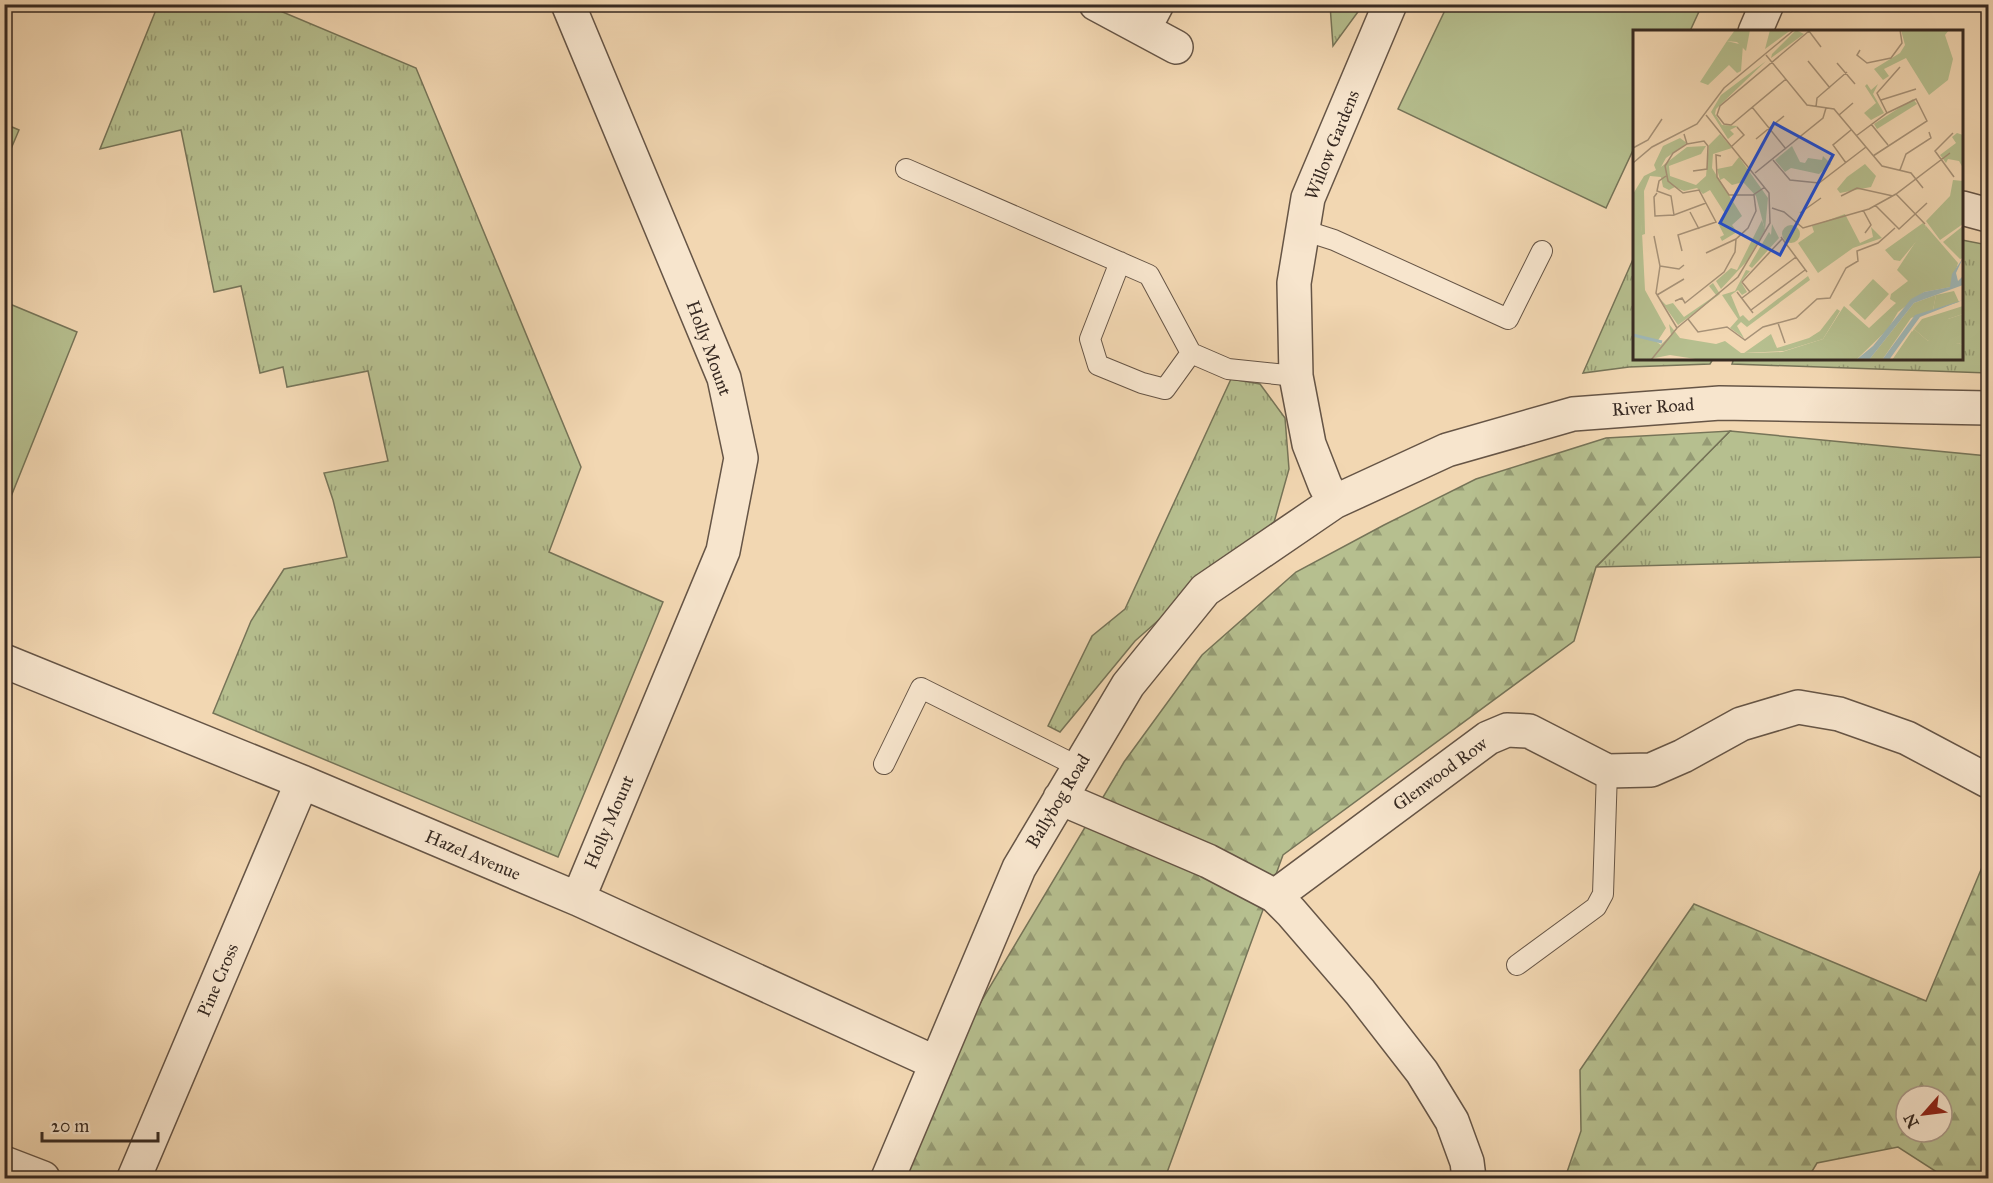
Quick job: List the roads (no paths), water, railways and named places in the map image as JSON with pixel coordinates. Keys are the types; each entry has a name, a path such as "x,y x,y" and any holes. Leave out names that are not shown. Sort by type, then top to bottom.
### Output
{"street":[{"name":"Holly Mount","path":"568,4 724,378 741,458 723,551 578,899"},
{"path":"1096,4 1150,17 1176,46"},
{"name":"Willow Gardens","path":"1334,502 1309,444 1296,376 1294,283 1308,198 1390,4"},
{"path":"1756,30 1767,4"},
{"path":"1963,208 1989,215"},
{"name":"River Road","path":"1334,502 1448,450 1573,414 1720,403 1989,408"},
{"name":"Ballybog Road","path":"888,1179 1019,868 1128,685 1205,590 1334,502"},
{"name":"Hazel Avenue","path":"4,661 302,782 578,899 936,1063"},
{"name":"Glenwood Row","path":"1275,896 1488,738 1508,730 1529,731 1607,771 1651,770 1683,756 1741,724 1798,707 1839,714 1907,738 1989,781"},
{"name":"Pine Cross","path":"134,1179 302,782"},
{"path":"1060,798 1208,861 1275,896 1360,992 1422,1072 1452,1121 1467,1162 1470,1179"},
{"path":"4,1163 43,1179"}],"lane":[{"path":"906,169 1149,275 1191,353 1228,369 1296,376"},
{"path":"1303,230 1335,240 1508,319 1542,251"},
{"path":"1120,262 1090,339 1098,365 1142,383 1165,389 1191,353"},
{"path":"884,764 921,688 1079,767"},
{"path":"1517,965 1596,907 1603,894 1607,771"}]}
